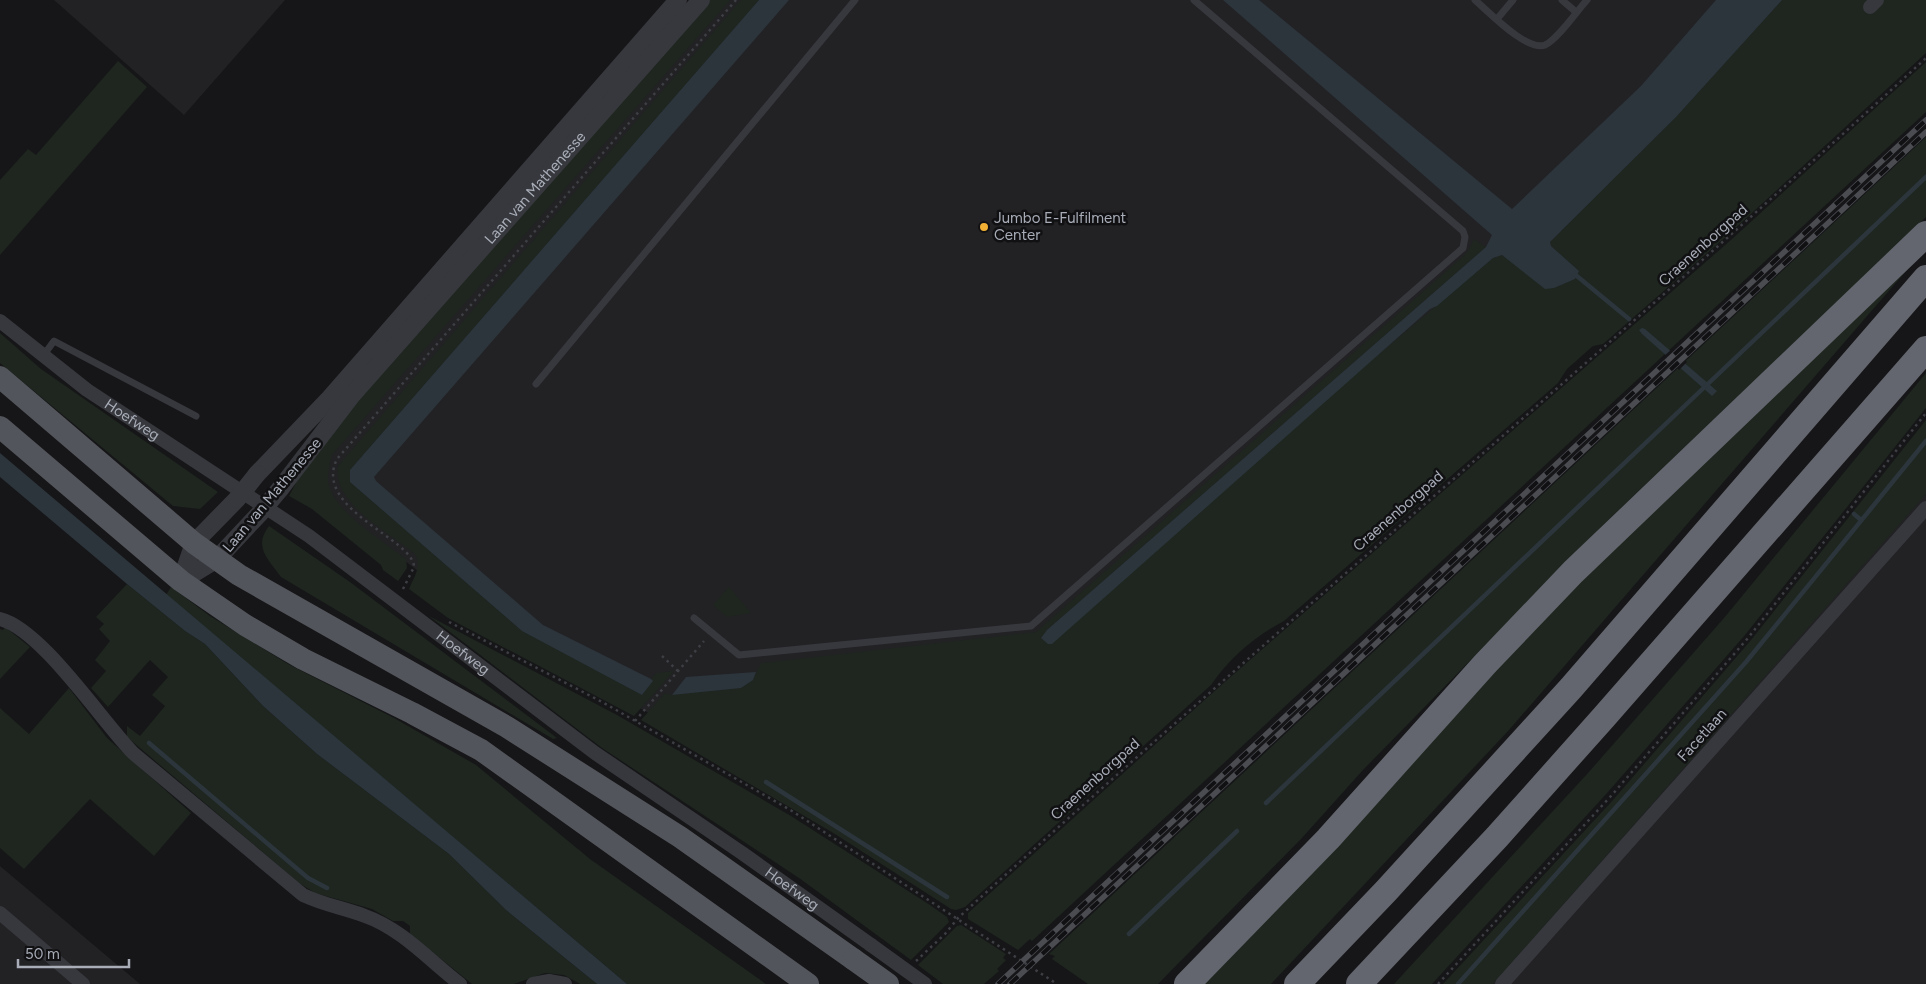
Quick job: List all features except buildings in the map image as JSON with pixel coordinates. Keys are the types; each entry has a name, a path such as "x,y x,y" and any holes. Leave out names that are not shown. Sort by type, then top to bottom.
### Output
{"highway":[{"path":"1188,984 1321,846 1485,664 1573,572 1926,234"},
{"path":"1297,984 1405,871 1571,688 1926,278"},
{"path":"1358,984 1497,837 1926,349"}],"main road":[{"name":"Hoefweg","path":"0,377 194,543 217,559 318,622 515,732 680,837 888,984"},
{"path":"0,428 181,582 245,625 303,659 412,712 489,755 808,984"}],"street":[{"name":"Laan van Mathenesse","path":"181,582 194,543 330,398 678,0"},
{"name":"Laan van Mathenesse","path":"181,582 217,559 260,513 352,395 701,0"},
{"name":"Hoefweg","path":"0,321 87,390 309,536 589,749 722,839 925,984"},
{"name":"Facetlaan","path":"1502,984 1926,508"},
{"path":"0,618 16,626 57,663 112,731 134,753 303,895 323,905 366,916 386,926 460,984"},
{"path":"0,913 83,984"},
{"path":"533,984 549,980 565,984"}],"lane":[{"path":"536,384 855,0"},
{"path":"694,618 739,655 1032,626 1462,248 1465,237 1463,231 1194,0"},
{"path":"1475,0 1526,43 1538,46 1551,41 1587,0"},
{"path":"1497,19 1513,0"},
{"path":"1562,0 1576,12"},
{"path":"43,356 54,341 196,416"}],"path":[{"name":"Laan van Mathenesse","path":"409,595 402,590 414,567 411,556 367,523 344,502 334,477 334,464 736,0"},
{"name":"Craenenborgpad","path":"915,961 945,934 958,918 1242,663 1722,244 1926,58"},
{"path":"1438,984 1611,796 1748,638 1926,414"},
{"name":"Hoefweg","path":"445,620 635,722 792,811 1057,984"},
{"path":"635,722 711,633"},
{"path":"662,656 678,671"}],"shaded area":[{"path":"54,0 285,0 184,115"},
{"path":"710,0 730,0 332,455 328,476 330,489 335,499 353,518 406,559 407,568 398,581 312,509 289,496 296,483 295,478 394,354 445,294"},
{"path":"726,0 1926,0 958,891 466,608 313,490 313,475"},
{"path":"741,0 759,0 350,470 350,482 522,631 642,695 653,681 651,679 656,673 674,671 634,716 448,618 409,589 418,563 415,554 378,527 353,505 344,493 339,480 338,466"},
{"path":"759,0 789,0 374,477 376,481 543,625 651,679 653,681 642,695 522,631 350,482 350,470"},
{"path":"1223,0 1259,0 1512,209 1641,86 1716,0 1782,0 1676,117 1550,242 1551,246 1579,271 1575,279 1554,288 1545,289 1502,255 1493,258 1437,306 1430,309 1052,644 1048,644 1041,638 1047,630 1486,247 1492,235"},
{"path":"1782,0 1926,0 1926,53 1729,234 1603,344 1593,346 1567,369 1558,383 1284,621 1244,649 1227,665 1211,685 965,907 956,910 951,909 835,834 641,720 665,693 672,695 741,688 753,680 761,663 1036,632 1467,253 1474,239 1486,247 1047,630 1042,638 1493,258 1502,255 1554,288 1575,279 1579,271 1551,246 1550,242 1676,117"},
{"path":"118,61 147,87 0,255 0,180 28,149 36,155"},
{"path":"1926,62 1926,112 1032,941 1030,939 1018,950 968,919 968,913 1218,688 1732,239"},
{"path":"1926,137 1926,217 1602,526 1363,770 1301,839 1158,984 1088,984 1052,959 1055,956 1049,954"},
{"path":"1926,248 1509,730 1271,984 1204,984 1482,677"},
{"path":"1642,328 1717,391 1712,396 1642,334 1639,330"},
{"path":"0,333 41,369 218,492 200,509 173,506 0,363"},
{"path":"1926,373 1926,408 1745,635 1608,792 1432,984 1394,984 1588,773 1724,618"},
{"path":"1926,420 1926,494 1493,984 1443,984 1613,800 1751,640"},
{"path":"0,453 627,984 597,984 506,910 449,854 317,754 263,706 205,644 185,631 127,584 0,477"},
{"path":"1926,488 1926,984 1483,984"},
{"path":"269,526 350,582 557,738 553,739 281,577 267,558 262,547 264,533"},
{"path":"127,584 185,631 205,644 263,706 317,754 449,854 506,910 597,984 580,984 564,975 545,973 514,984 472,984 410,934 410,926 403,921 393,921 372,909 315,893 299,883 127,737 127,726 140,736 165,706 152,695 168,677 150,660 108,707 91,688 106,671 95,660 110,641 99,629 104,624 96,617"},
{"path":"171,587 210,616 288,664 394,718 476,765 590,859 766,984 627,984 166,595"},
{"path":"729,587 751,613 727,617 713,605"},
{"path":"429,616 617,715 791,816 930,905 947,917 949,922 911,960 799,878 602,748"},
{"path":"5,627 30,647 0,679 0,629 3,630"},
{"path":"756,672 753,680 741,688 672,695 686,677"},
{"path":"69,688 107,738 191,813 154,856 90,799 24,869 0,848 0,708 29,734"},
{"path":"0,866 140,984 0,984"},
{"path":"961,925 1006,954 1003,958 1006,960 997,969 999,971 984,984 943,984 918,965 957,926"}],"pier":[{"path":"1672,349 1687,362 1679,370 1664,356"}],"waterway":[{"path":"1266,803 1926,177"},
{"path":"1572,272 1629,319"},
{"path":"1458,984 1746,662 1926,441"},
{"path":"1854,514 1861,520"},
{"path":"149,743 308,878 327,888"},
{"path":"766,782 947,897"},
{"path":"1129,934 1237,831"}],"railway":[{"path":"998,984 1926,120"},
{"path":"1010,984 1926,132"}],"place":[{"name":"Jumbo E-Fulfilment Center","path":"984,227"}]}
